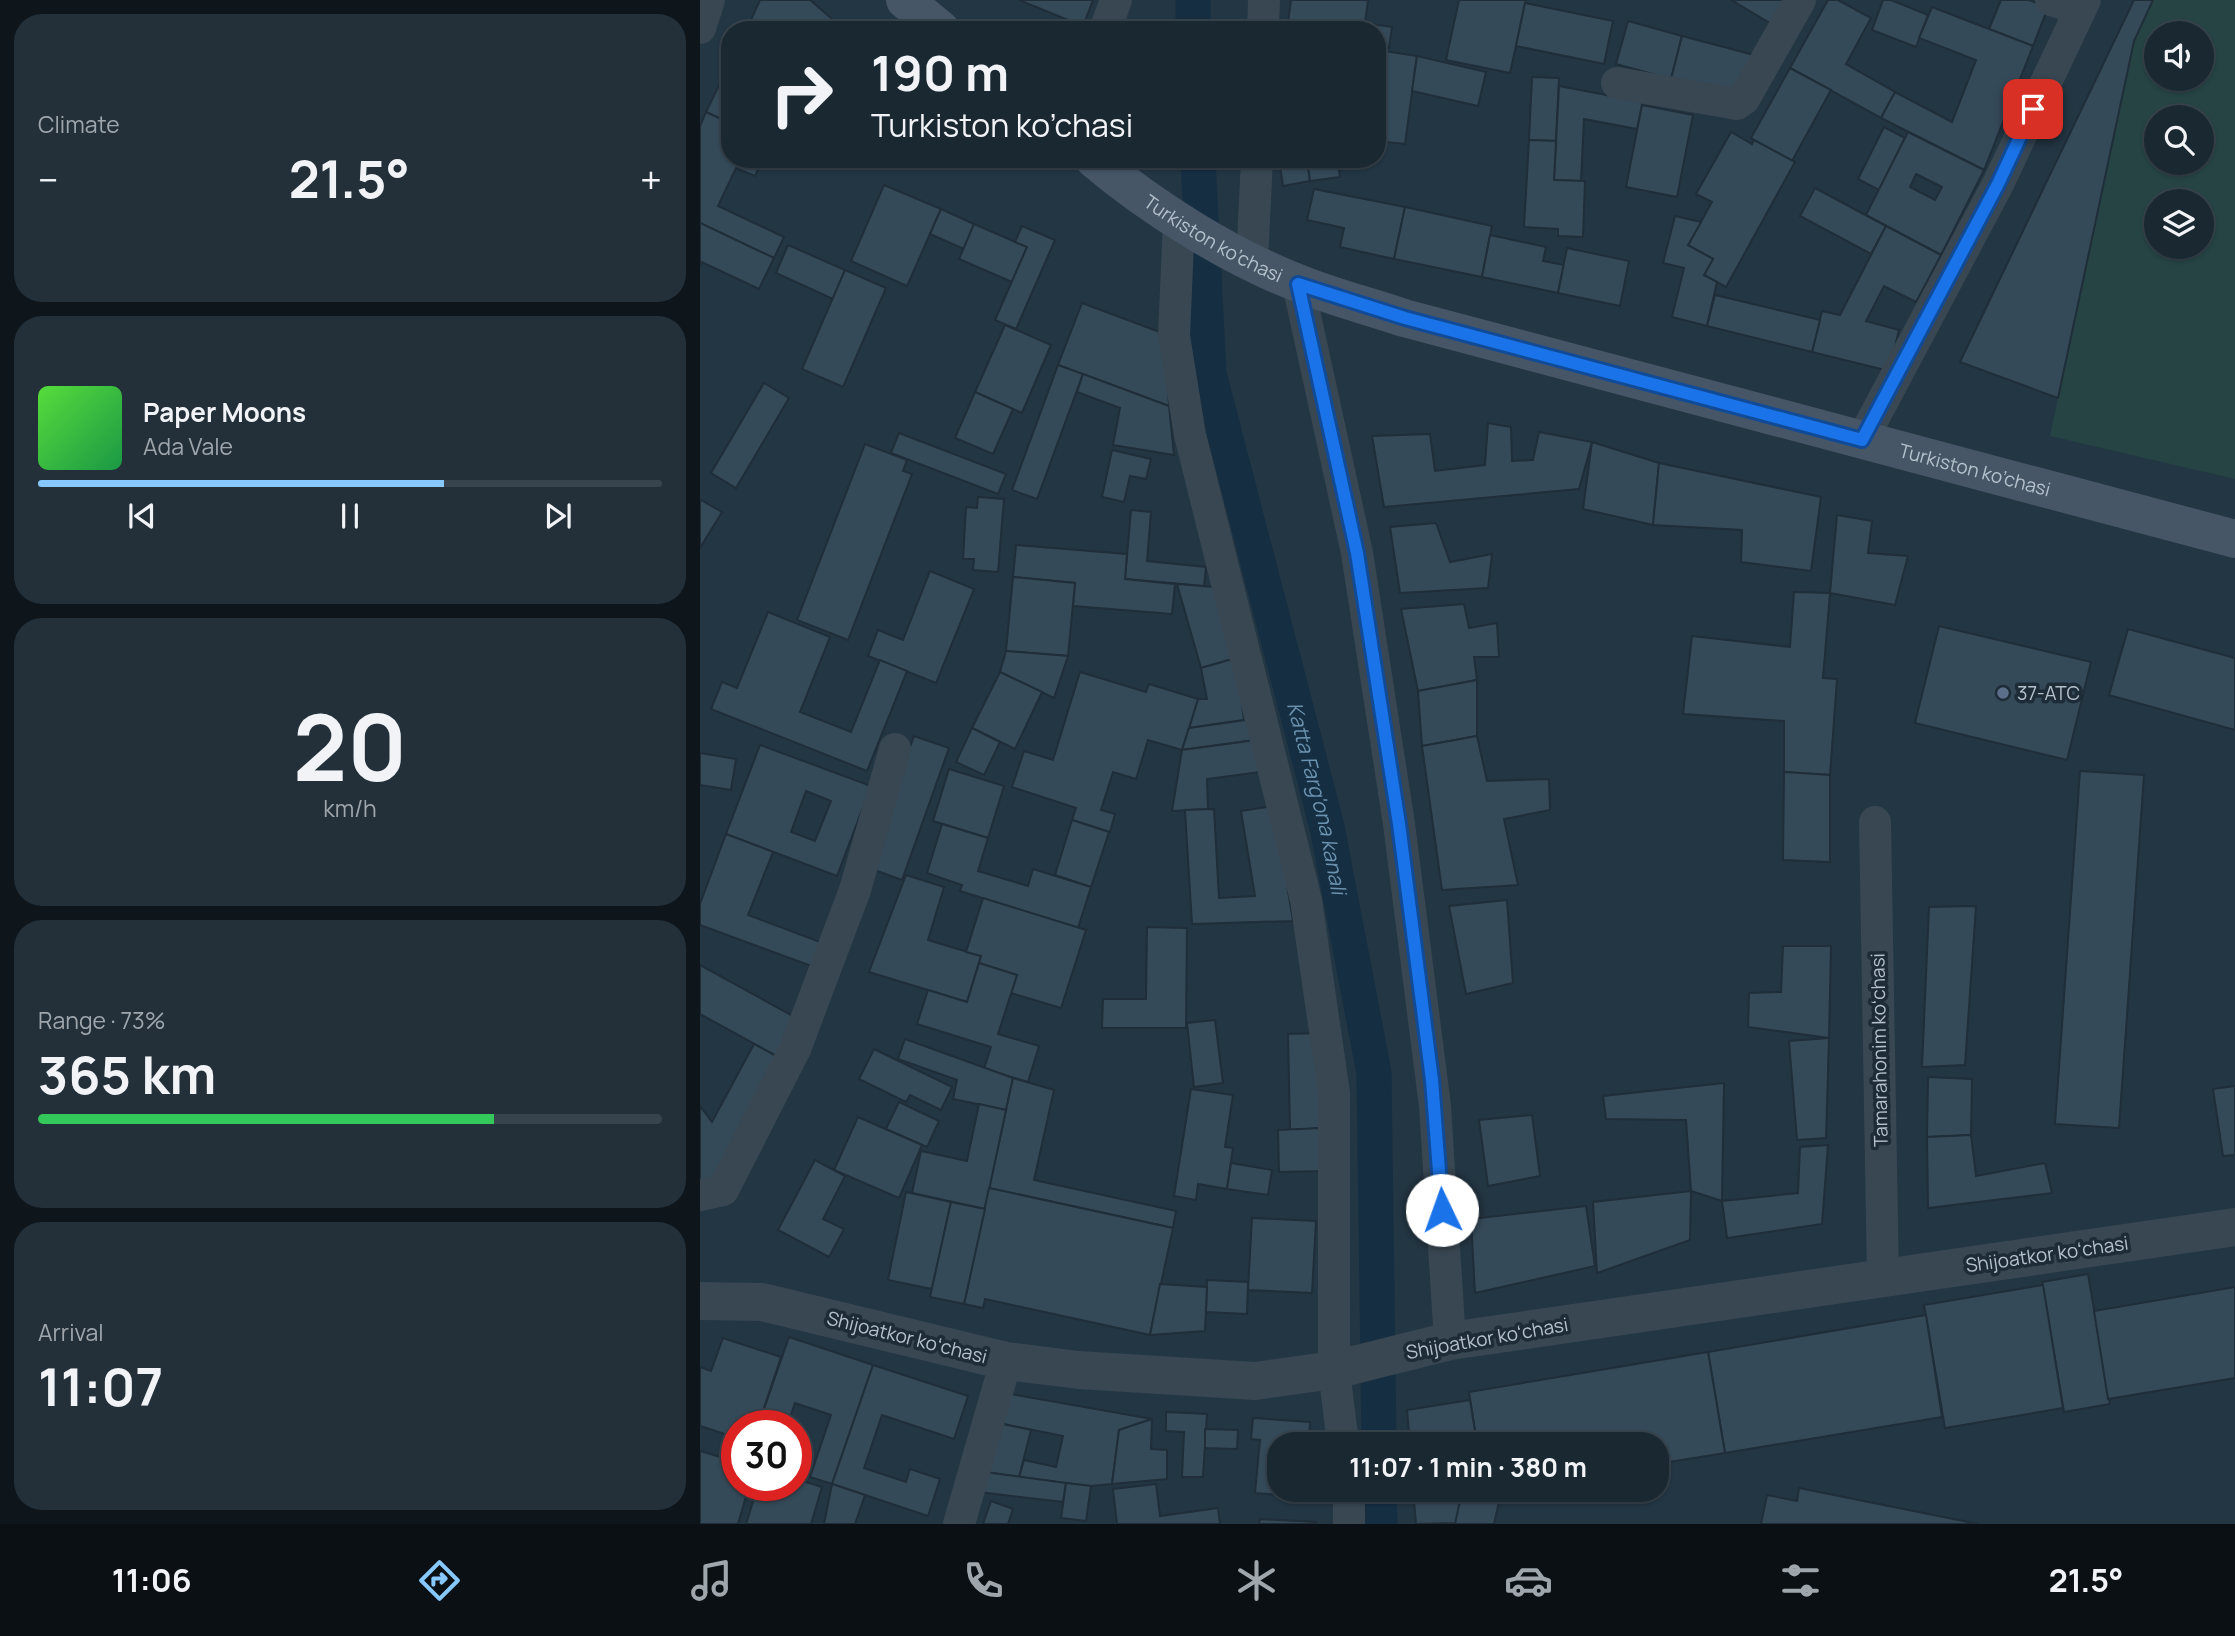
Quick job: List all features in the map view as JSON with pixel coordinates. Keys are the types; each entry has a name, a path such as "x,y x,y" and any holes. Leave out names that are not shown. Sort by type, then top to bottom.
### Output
{"main road":[{"path":"905,0 930,21"},
{"name":"Turkiston ko’chasi","path":"1107,171 1179,220 1252,262 1298,284 1405,318 2235,539"}],"street":[{"path":"700,28 709,0"},
{"path":"1108,21 1116,0"},
{"path":"1263,21 1264,0"},
{"path":"1617,83 1737,104 1744,99 1800,0"},
{"path":"1862,440 1998,184 2072,3"},
{"path":"1252,262 1257,168"},
{"path":"1179,220 1174,336 1190,435 1306,900 1335,1093 1334,1370 1342,1432"},
{"path":"1298,284 1357,553 1399,824 1435,1106 1450,1341"},
{"path":"700,1195 723,1190 795,1049 855,890 895,749"},
{"name":"Tamarahonim koʻchasi","path":"1874,822 1883,1278"},
{"name":"Shijoatkor koʻchasi","path":"700,1301 762,1302 1006,1361 1079,1370 1255,1381 1334,1370 1450,1341 2235,1227"},
{"path":"959,1524 1006,1361"},
{"path":"1349,1502 1349,1524"}],"green space":[{"path":"2153,0 2235,0 2235,479 2050,436 2134,41"}],"building":[{"path":"760,0 810,0 834,21 750,21"},
{"path":"1019,0 1093,0 1085,21 1071,21"},
{"path":"1291,0 1368,0 1365,21 1288,21"},
{"path":"1459,0 1526,0 1510,73 1446,60"},
{"path":"1731,0 1790,0 1775,26"},
{"path":"1828,0 1838,0 1871,18 1846,64 1895,92 1881,118 1790,68"},
{"path":"1883,0 1891,0 1928,15 1916,47 1872,30"},
{"path":"2001,0 2029,0 2048,7 2033,46 1989,29"},
{"path":"2134,0 2153,0 2134,41 2058,398 1960,362"},
{"path":"1525,3 1613,21 1604,64 1516,46"},
{"path":"1932,7 2033,46 1984,170 1881,118 1895,92 1952,122 1976,60 1919,38"},
{"path":"1628,21 1682,36 1671,79 1616,64"},
{"path":"1386,26 1392,27 1389,48 1386,48"},
{"path":"1682,36 1754,55 1742,98 1671,79"},
{"path":"1386,51 1417,56 1405,144 1386,142"},
{"path":"1417,56 1486,72 1478,106 1412,91"},
{"path":"1790,68 1831,90 1792,161 1751,138"},
{"path":"1532,77 1559,78 1556,141 1529,140"},
{"path":"721,81 721,119 706,112"},
{"path":"1559,86 1643,102 1637,129 1584,119 1581,181 1554,180"},
{"path":"1642,105 1693,115 1677,197 1626,187"},
{"path":"706,112 721,119 721,168 736,168 718,206 784,237 774,258 700,223 700,126"},
{"path":"1884,127 1905,138 1879,190 1858,179"},
{"path":"1731,132 1752,144 1754,140 1795,162 1726,287 1704,275 1713,259 1688,245 1712,202 1696,194"},
{"path":"1908,132 1984,170 1941,255 1866,215","holes":["1916,174 1942,187 1935,200 1910,187"]},
{"path":"1529,140 1556,141 1554,180 1585,181 1583,237 1558,236 1558,229 1524,227"},
{"path":"736,168 759,168 755,176"},
{"path":"1280,168 1308,168 1310,181 1283,186"},
{"path":"1308,168 1338,168 1340,177 1310,181"},
{"path":"884,185 941,209 907,286 851,261"},
{"path":"1815,188 1886,226 1871,254 1800,216"},
{"path":"1314,189 1405,207 1394,259 1340,247 1344,228 1307,220"},
{"path":"1405,207 1492,226 1482,277 1394,259"},
{"path":"941,209 974,224 964,249 930,234"},
{"path":"1675,216 1701,222 1688,245 1713,259 1704,275 1717,282 1707,326 1672,317 1684,268 1663,263"},
{"path":"700,223 774,258 759,289 702,262 700,267"},
{"path":"974,224 1027,247 1012,282 959,259"},
{"path":"1022,226 1055,240 1016,329 995,320 1027,247 1015,242"},
{"path":"1886,226 1941,255 1916,302 1884,286 1866,321 1899,330 1889,371 1812,352 1822,311 1840,315"},
{"path":"1490,235 1546,247 1543,261 1564,265 1558,293 1482,277"},
{"path":"788,245 845,270 833,299 776,273"},
{"path":"1567,248 1629,261 1620,306 1558,293"},
{"path":"845,270 886,288 843,387 802,369"},
{"path":"1715,295 1820,320 1812,352 1707,326"},
{"path":"1082,303 1165,334 1169,406 1058,365"},
{"path":"1005,325 1051,345 1022,413 975,392"},
{"path":"1058,365 1083,374 1037,499 1012,490"},
{"path":"1083,374 1169,406 1174,455 1113,445 1120,408 1077,392"},
{"path":"764,383 789,398 736,488 711,473"},
{"path":"975,392 1013,409 993,454 955,438"},
{"path":"1488,423 1511,427 1512,461 1533,460 1539,432 1592,442 1579,489 1384,507 1372,436 1430,434 1435,471 1485,465"},
{"path":"899,433 1006,474 998,494 891,453"},
{"path":"1592,442 1659,463 1653,525 1583,509"},
{"path":"865,444 907,460 903,471 912,474 848,640 797,620"},
{"path":"1112,450 1151,459 1146,479 1130,476 1124,502 1102,497"},
{"path":"1659,463 1821,497 1811,571 1741,562 1742,530 1653,525"},
{"path":"978,497 1004,499 998,572 973,570 974,559 963,559 966,507 977,508"},
{"path":"701,500 722,512 700,548 700,502"},
{"path":"1131,510 1151,512 1147,561 1206,567 1204,586 1125,579"},
{"path":"1837,515 1872,521 1868,553 1908,556 1895,605 1830,593"},
{"path":"1436,523 1450,562 1492,554 1488,588 1400,593 1390,527"},
{"path":"1016,545 1127,554 1125,579 1175,584 1172,614 1073,606 1075,583 1013,577"},
{"path":"930,571 974,589 936,683 868,656 878,630 903,640"},
{"path":"1013,577 1075,583 1068,656 1006,651"},
{"path":"1177,584 1214,587 1236,658 1201,668"},
{"path":"1794,592 1830,593 1823,678 1837,679 1830,775 1784,772 1784,721 1683,714 1692,636 1790,647"},
{"path":"1464,604 1469,628 1497,623 1499,657 1474,657 1477,680 1418,691 1401,609"},
{"path":"768,612 830,637 800,712 851,732 880,660 907,671 867,771 711,709 722,682 737,688"},
{"name":"37-АТС","path":"1939,626 2091,662 2067,760 1915,723"},
{"path":"2128,629 2235,658 2235,730 2109,695"},
{"path":"1006,651 1068,656 1054,698 1000,672"},
{"path":"1236,658 1244,720 1189,728 1198,699 1207,699 1201,668"},
{"path":"1000,672 1042,692 1015,749 972,728"},
{"path":"1080,672 1146,692 1149,684 1198,699 1182,750 1148,740 1136,779 1113,772 1101,810 1115,814 1110,832 1072,820 1076,808 1012,787 1024,751 1053,760"},
{"path":"1477,680 1477,736 1422,746 1418,691"},
{"path":"1253,719 1256,740 1182,750 1189,728"},
{"path":"972,728 1000,742 984,775 956,762"},
{"path":"914,736 949,748 902,880 866,867"},
{"path":"1477,736 1487,781 1549,779 1550,810 1504,819 1518,885 1442,890 1422,746"},
{"path":"1256,740 1260,772 1207,779 1208,809 1172,811 1182,750"},
{"path":"760,745 871,786 837,876 726,834","holes":["806,791 831,801 815,841 791,832"]},
{"path":"700,753 736,759 731,790 700,785"},
{"path":"949,769 1004,786 988,838 933,821"},
{"path":"2080,771 2144,775 2119,1128 2055,1124"},
{"path":"1784,772 1830,775 1830,862 1783,860"},
{"path":"1274,806 1293,921 1192,924 1185,810 1214,809 1219,898 1255,896 1241,811"},
{"path":"1072,820 1109,832 1091,887 1055,875"},
{"path":"942,824 988,838 978,871 1028,886 1033,869 1091,887 1078,928 960,891 962,885 927,873"},
{"path":"726,834 773,852 748,915 823,943 814,967 700,925 700,904"},
{"path":"906,875 944,887 928,940 981,956 967,1002 869,972"},
{"path":"983,898 1086,930 1061,1008 1011,993 1017,975 979,963 981,956 966,952"},
{"path":"1507,900 1513,983 1466,994 1449,906"},
{"path":"1976,906 1965,1065 1922,1067 1929,907"},
{"path":"1147,927 1187,928 1186,1028 1102,1028 1103,999 1146,999"},
{"path":"1783,946 1831,946 1829,1038 1748,1027 1749,993 1781,992"},
{"path":"979,963 1017,975 998,1034 1039,1046 1028,1082 984,1069 991,1047 917,1024 928,990 967,1002"},
{"path":"700,965 800,1020 780,1058 700,1014"},
{"path":"1215,1020 1223,1083 1194,1087 1187,1023"},
{"path":"1319,1033 1322,1128 1290,1130 1288,1034"},
{"path":"1829,1038 1826,1138 1797,1140 1789,1041"},
{"path":"905,1039 1013,1078 1006,1110 953,1099 957,1080 898,1059"},
{"path":"754,1044 784,1060 716,1186 700,1187 700,1106 712,1122"},
{"path":"874,1049 952,1087 941,1110 910,1095 906,1102 859,1079"},
{"path":"1928,1077 1972,1079 1971,1135 1927,1137"},
{"path":"1013,1078 1054,1090 1034,1180 1176,1211 1173,1228 989,1188"},
{"path":"1724,1083 1722,1201 1691,1191 1686,1120 1606,1119 1603,1096"},
{"path":"2235,1086 2235,1155 2223,1156 2213,1089"},
{"path":"1191,1089 1233,1095 1225,1147 1233,1148 1227,1189 1198,1184 1196,1200 1174,1196"},
{"path":"899,1102 939,1121 927,1147 886,1129"},
{"path":"979,1104 1006,1110 985,1209 912,1193 921,1151 967,1161"},
{"path":"1532,1115 1540,1176 1488,1186 1479,1120"},
{"path":"858,1117 922,1145 899,1198 834,1170"},
{"path":"1322,1128 1323,1171 1279,1172 1278,1130"},
{"path":"1971,1135 1976,1176 2045,1163 2052,1193 1928,1208 1927,1137"},
{"path":"1828,1145 1822,1224 1727,1238 1722,1201 1798,1193 1800,1147"},
{"path":"815,1160 845,1176 823,1219 844,1229 829,1257 778,1230"},
{"path":"1231,1163 1272,1170 1268,1195 1227,1189"},
{"path":"989,1188 1173,1228 1150,1335 985,1299 983,1308 964,1304"},
{"path":"1691,1191 1690,1240 1597,1273 1593,1202"},
{"path":"906,1192 951,1202 932,1289 888,1280"},
{"path":"951,1202 985,1209 964,1304 930,1297"},
{"path":"1586,1206 1595,1266 1475,1293 1471,1219"},
{"path":"1252,1218 1316,1221 1312,1293 1248,1290"},
{"path":"2088,1274 2110,1404 2064,1412 2042,1282"},
{"path":"1207,1280 1248,1282 1247,1314 1206,1312"},
{"path":"1160,1284 1207,1287 1205,1331 1150,1335"},
{"path":"2043,1285 2063,1408 1945,1428 1924,1305"},
{"path":"2235,1287 2235,1378 2108,1399 2094,1311"},
{"path":"1926,1315 1942,1417 1725,1453 1708,1352"},
{"path":"789,1337 873,1365 832,1484 812,1478 831,1415 795,1403 793,1410 764,1410"},
{"path":"723,1338 781,1357 763,1410 721,1410 721,1433 700,1426 700,1367 711,1371"},
{"path":"1708,1352 1725,1453 1669,1462 1669,1432 1475,1432 1469,1392"},
{"path":"873,1365 968,1396 954,1439 882,1415 864,1468 906,1482 910,1469 940,1479 928,1516 832,1484"},
{"path":"1005,1393 1152,1419 1119,1430 1112,1484 1091,1486 1019,1477 1024,1460 1056,1467 1063,1436 998,1423"},
{"path":"1470,1400 1475,1432 1409,1432 1407,1410"},
{"path":"1166,1412 1207,1414 1203,1477 1182,1477 1184,1432 1166,1431"},
{"path":"1253,1418 1310,1422 1309,1432 1267,1432 1267,1494 1255,1493 1260,1440 1251,1439"},
{"path":"1152,1419 1151,1449 1167,1450 1167,1479 1112,1484 1119,1430"},
{"path":"998,1423 1031,1430 1019,1477 985,1472"},
{"path":"1205,1429 1238,1430 1237,1449 1205,1448"},
{"path":"700,1451 721,1457 721,1501 745,1501 738,1524 700,1524"},
{"path":"985,1472 1066,1483 1063,1502 979,1492"},
{"path":"1066,1483 1091,1486 1086,1521 1061,1518"},
{"path":"812,1484 822,1487 811,1524 746,1524 753,1501 812,1501"},
{"path":"832,1484 865,1495 855,1524 824,1524"},
{"path":"1156,1484 1160,1516 1218,1508 1220,1524 1117,1524 1113,1489"},
{"path":"1799,1488 1978,1524 1761,1524 1767,1495 1797,1501"},
{"path":"991,1501 1013,1509 1008,1524 983,1524"},
{"path":"1414,1502 1460,1502 1456,1523 1416,1524"},
{"path":"1460,1502 1499,1502 1494,1524 1455,1524"},
{"path":"1260,1519 1316,1522 1316,1524 1259,1524"}],"waterway":[{"name":"Katta Farg'ona kanali","path":"1193,0 1193,21"},
{"name":"Katta Farg'ona kanali","path":"1198,168 1209,374 1327,827 1374,1073 1379,1432"},
{"name":"Katta Farg'ona kanali","path":"1379,1502 1380,1524"}],"place":[{"name":"37-АТС","path":"2003,693"}],"route":[{"path":"1442,1210 1435,1106 1399,824 1357,553 1298,284 1405,318 1862,440 1998,184 2033,109"}]}
